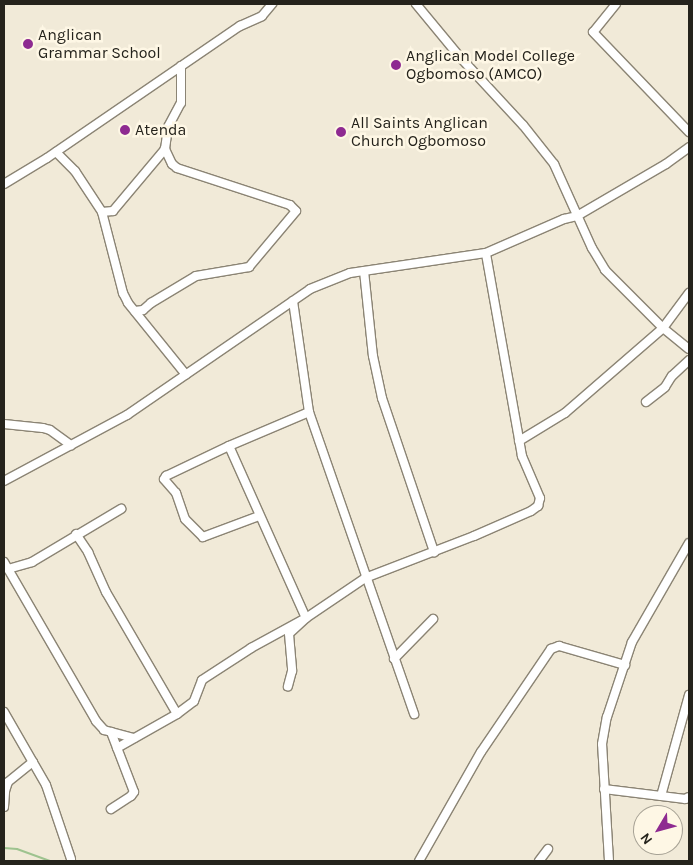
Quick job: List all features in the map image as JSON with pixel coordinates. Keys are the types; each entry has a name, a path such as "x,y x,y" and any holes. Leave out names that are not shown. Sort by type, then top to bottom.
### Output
{"street":[{"path":"4,184 56,152 240,26 262,16 272,4"},
{"path":"416,4 554,164 577,216 606,270 663,328 689,349"},
{"path":"616,4 593,29 594,36 689,132"},
{"path":"102,212 113,211 165,149 168,127 181,103 181,66"},
{"path":"4,481 127,415 310,289 350,273 486,253 564,219 577,216 666,164 689,147"},
{"path":"135,311 143,310 151,303 196,276 249,267 296,211 290,206 177,168 172,164 165,149"},
{"path":"56,152 75,171 102,212 123,293 186,375"},
{"path":"117,748 177,714 194,701 202,680 251,648 306,618 365,578 532,512 538,506 540,498 522,456 486,253"},
{"path":"364,271 373,356 382,398 434,552"},
{"path":"519,441 565,413 663,328 689,293"},
{"path":"293,301 308,412 330,468 365,578 414,714"},
{"path":"143,310 143,319"},
{"path":"646,402 665,387 672,376 689,360"},
{"path":"260,516 204,537 185,519 176,493 164,479 166,476 229,446 308,412"},
{"path":"4,424 50,430 71,445"},
{"path":"229,446 306,618"},
{"path":"8,569 32,562 76,534 121,509"},
{"path":"76,534 88,552 106,592 177,714"},
{"path":"609,861 602,744 608,717 632,642 689,543"},
{"path":"4,562 96,721 104,730 134,738"},
{"path":"288,686 292,671 289,634 306,618"},
{"path":"394,659 433,619"},
{"path":"419,861 481,752 551,649 559,646 625,665"},
{"path":"661,796 689,695"},
{"path":"4,712 46,785 71,859"},
{"path":"111,732 134,792 111,810"},
{"path":"4,807 5,791 8,782 33,762"},
{"path":"604,789 685,799 689,796"},
{"path":"539,861 548,849"}],"waterway":[{"path":"4,848 17,849 50,861"}],"place":[{"name":"Anglican Grammar School","path":"28,44"},
{"name":"Anglican Model College Ogbomoso (AMCO)","path":"396,65"},
{"name":"Atenda","path":"125,130"},
{"name":"All Saints Anglican Church Ogbomoso","path":"341,132"}]}
